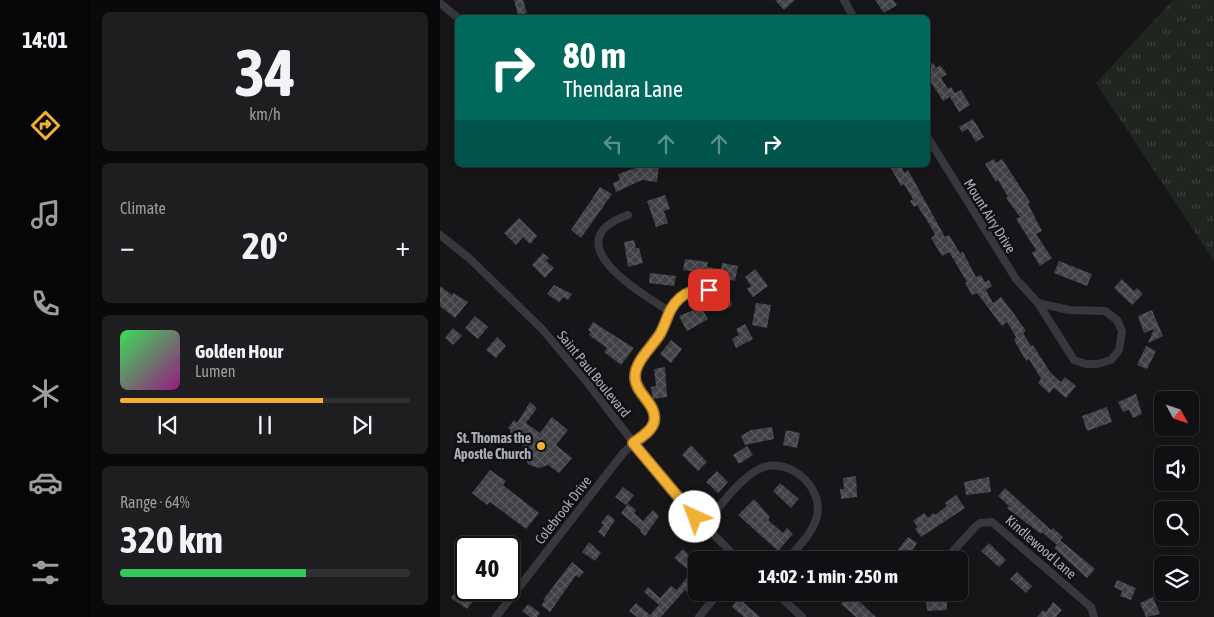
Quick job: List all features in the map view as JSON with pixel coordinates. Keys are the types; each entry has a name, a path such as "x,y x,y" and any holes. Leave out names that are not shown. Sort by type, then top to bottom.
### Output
{"street":[{"path":"844,0 852,15"},
{"path":"440,3 455,16"},
{"name":"Mount Airy Drive","path":"930,141 1016,279 1038,303 1074,360 1086,364 1097,364 1111,360 1118,350 1122,341 1122,331 1117,320 1106,311 1069,310 1038,303"},
{"path":"628,215 613,222 603,230 598,240 599,251 605,260 634,289 669,311 682,296 695,290 709,290 728,304"},
{"name":"Saint Paul Boulevard","path":"440,235 469,258 542,329 586,382 673,494 729,551"},
{"name":"Colebrook Drive","path":"496,617 633,443 647,433 654,422 654,412 636,382 636,370 659,334 669,311"},
{"path":"703,526 755,471 776,466 791,469 804,478 814,491 818,511 814,526 794,551"},
{"name":"Kindlewood Lane","path":"954,551 980,523 992,522 1091,607 1094,617"},
{"path":"699,617 712,601"},
{"path":"785,601 802,617"}],"green space":[{"path":"1173,0 1214,0 1214,261 1096,83"}],"building":[{"path":"514,0 523,0 527,13 518,15"},
{"path":"775,0 795,0 784,10"},
{"path":"875,0 893,0 897,5 884,13"},
{"path":"933,63 936,68 940,65 947,74 941,78 948,89 951,87 955,93 961,90 970,105 959,112 950,97 943,101 930,81 930,65"},
{"path":"973,119 984,137 976,142 968,129 962,132 959,127"},
{"path":"994,159 996,163 1002,159 1030,202 1028,204 1042,231 1036,234 1052,258 1040,266 1032,253 1036,250 1016,219 1020,217 1006,198 1008,197 998,180 996,182 985,164"},
{"path":"638,167 659,167 657,182 642,180 616,192 613,183 620,180 618,174"},
{"path":"890,167 901,167 905,173 908,170 945,237 949,235 960,253 963,252 976,277 981,275 985,282 989,280 992,286 986,290 993,303 1001,297 1026,331 1023,333 1050,372 1061,382 1065,377 1076,386 1066,398 1054,388 1049,393 1038,383 1041,379 1029,359 1026,361 1014,340 1016,337 1007,322 1002,326 977,293 972,295 965,283 967,282 949,252 942,256 931,238 935,235 931,227 917,205 914,207 910,201 913,199 904,184 901,186"},
{"path":"600,187 612,194 581,238 571,230"},
{"path":"665,195 670,209 664,211 668,223 656,227 647,201"},
{"path":"519,218 537,236 530,244 523,237 516,245 504,233"},
{"path":"634,240 636,248 639,248 643,263 628,267 624,242"},
{"path":"543,253 549,258 546,261 554,268 545,278 532,265"},
{"path":"685,259 708,262 707,267 721,269 722,263 738,266 735,281 712,276 712,274 683,270"},
{"path":"1059,261 1092,274 1087,286 1054,273"},
{"path":"755,269 768,286 753,297 747,289 751,286 745,277"},
{"path":"650,273 676,276 674,286 649,283"},
{"path":"1122,279 1134,291 1137,288 1143,294 1132,305 1114,288"},
{"path":"554,285 572,294 568,300 563,297 559,302 547,294"},
{"path":"440,286 452,295 453,293 468,302 455,318 440,306"},
{"path":"756,303 771,305 767,328 752,325"},
{"path":"701,307 708,319 687,331 679,316"},
{"path":"1152,310 1163,336 1148,343 1154,329 1144,333 1138,316"},
{"path":"475,316 488,327 478,339 465,328"},
{"path":"593,322 634,348 621,365 604,352 607,348 589,335 591,332 588,330"},
{"path":"745,324 753,339 736,348 732,339 739,335 736,329"},
{"path":"453,328 462,336 453,345 445,338"},
{"path":"497,337 506,346 496,358 486,350"},
{"path":"671,340 682,349 671,363 660,354"},
{"path":"1146,346 1156,351 1147,369 1137,365"},
{"path":"665,367 667,397 653,399 651,387 656,386 654,369"},
{"path":"1136,394 1142,414 1133,418 1129,410 1123,412 1118,402"},
{"name":"St. Thomas the Apostle Church","path":"530,402 537,408 526,423 540,433 552,417 568,430 556,445 572,458 559,473 548,465 539,468 529,465 522,456 523,446 509,434 511,430 508,428 514,420 517,423"},
{"path":"1107,407 1112,422 1087,431 1082,416"},
{"path":"772,427 774,439 745,445 741,436 751,430"},
{"path":"786,430 800,433 797,448 783,445"},
{"path":"691,445 707,462 698,471 682,455"},
{"path":"747,446 753,455 739,464 733,455"},
{"path":"490,470 506,481 503,485 539,513 526,529 490,502 487,505 472,493"},
{"path":"717,471 728,482 718,493 706,482"},
{"path":"856,476 857,497 841,499 840,489 844,489 843,478"},
{"path":"989,477 991,492 966,495 964,482"},
{"path":"780,483 799,499 791,508 773,491"},
{"path":"623,487 634,495 626,505 615,497"},
{"path":"1005,488 1051,530 1053,528 1063,537 1060,540 1095,569 1087,578 1054,548 1057,545 1042,532 1041,534 1007,508 1009,506 998,496"},
{"path":"956,495 965,508 921,537 915,529 918,527 913,521 924,513 928,518 933,513 935,515 947,506 945,503"},
{"path":"754,499 770,517 768,520 783,533 787,528 793,534 778,551 738,515"},
{"path":"628,504 636,510 634,513 643,521 653,510 659,516 645,536 641,530 621,513"},
{"path":"608,514 615,520 604,537 598,532 604,525 601,523"},
{"path":"908,537 917,543 912,551 897,551"},
{"path":"589,542 601,553 595,561 582,552"},
{"path":"989,543 1006,560 999,567 981,551"},
{"path":"683,549 688,554 688,570 674,558"},
{"path":"572,562 584,572 579,578 576,575 550,612 541,605 545,601 543,600"},
{"path":"1017,572 1032,586 1026,593 1010,579"},
{"path":"688,576 688,593 685,590 661,617 637,617 629,611 636,603 650,615 659,605 644,592 648,587 660,598 671,586 677,590"},
{"path":"1117,580 1136,588 1131,600 1120,596 1122,591 1114,587"},
{"path":"455,593 455,601 451,598"},
{"path":"1153,597 1160,614 1146,617 1140,603"},
{"path":"455,601 473,601 467,609"},
{"path":"736,601 741,601 760,617 744,617 732,607"},
{"path":"844,601 859,601 876,617 856,617 841,604"},
{"path":"926,601 947,601 947,610 927,611"},
{"path":"1053,602 1062,610 1056,617 1037,617 1043,610 1046,612"},
{"path":"528,604 540,613 537,617 530,617 522,611"}],"place":[{"name":"St. Thomas the Apostle Church","path":"541,446"}],"route":[{"path":"695,517 673,494 633,443 647,433 652,428 654,422 654,412 639,389 635,376 639,363 663,328 669,311 675,302 688,292 702,289 709,290"}]}
